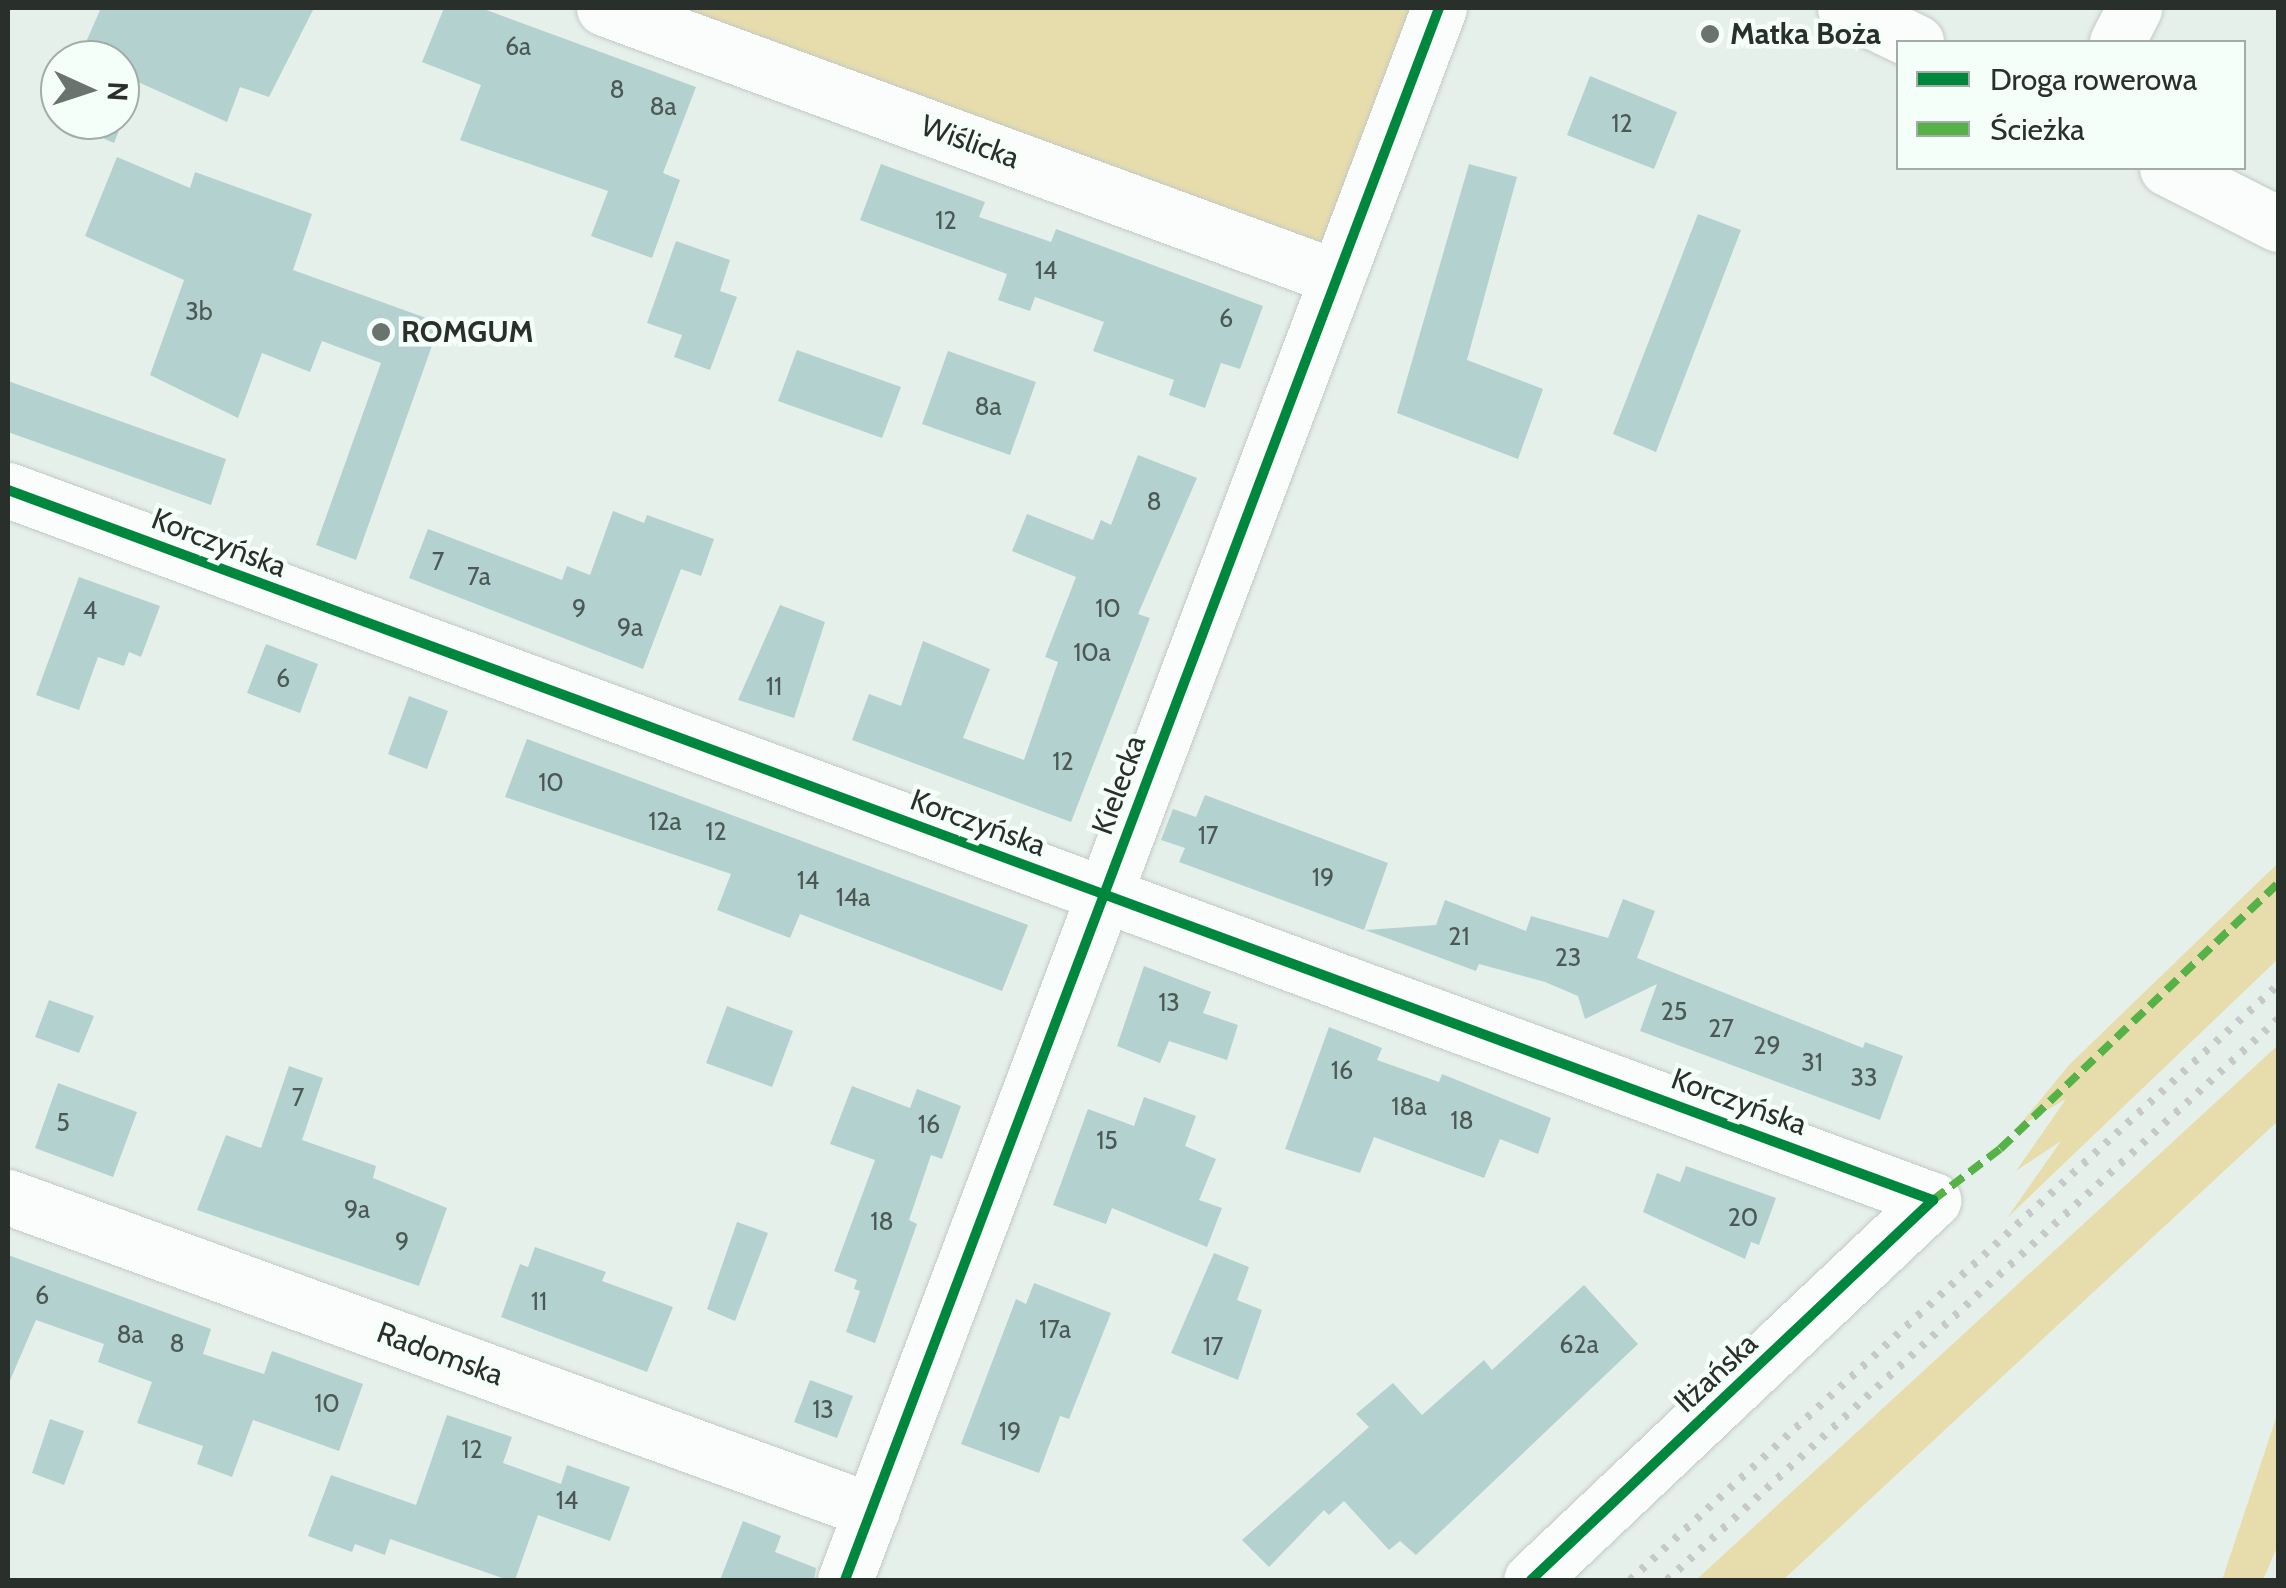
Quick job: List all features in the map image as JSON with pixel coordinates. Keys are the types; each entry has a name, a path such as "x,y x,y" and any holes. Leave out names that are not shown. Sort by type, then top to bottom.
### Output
{"street":[{"name":"Wiślicka","path":"604,8 1336,277"},
{"name":"Kielecka","path":"846,1580 1439,8"},
{"path":"1845,8 1912,40"},
{"path":"2118,40 2134,8"},
{"path":"2171,170 2278,224"},
{"name":"Korczyńska","path":"8,490 1933,1200"},
{"name":"Radomska","path":"8,1196 872,1510"},
{"name":"Iłżańska","path":"1531,1580 1933,1200"}],"shaded area":[{"path":"635,8 1421,8 1337,229 1315,248"},
{"path":"2278,863 2278,959 2007,1218 2061,1141 2016,1171 2066,1099 2017,1128 2070,1064"},
{"path":"2278,1045 2278,1121 1783,1580 1696,1580"},
{"path":"2278,1412 2278,1545 2263,1580 2222,1580"}],"building":[{"path":"101,8 314,8 269,97 240,87 227,122 140,83 140,40 87,40"},
{"path":"444,8 481,8 696,87 663,173 680,180 652,258 591,236 608,191 460,140 481,85 422,62"},
{"path":"1590,76 1677,112 1654,169 1567,135"},
{"path":"117,157 190,188 195,172 312,214 293,270 440,323 356,560 316,545 381,363 322,341 310,372 262,353 238,418 150,375 184,280 85,236"},
{"path":"881,164 985,202 979,217 1051,242 1056,229 1263,306 1240,369 1221,363 1205,408 1169,395 1174,380 1093,351 1104,322 1035,297 1030,311 998,300 1007,274 860,220"},
{"path":"1469,164 1517,177 1467,360 1543,389 1518,459 1397,413"},
{"path":"1698,214 1741,230 1656,452 1613,434"},
{"path":"676,241 730,260 720,291 737,297 710,370 674,357 682,335 647,323"},
{"path":"797,350 901,387 882,438 778,401"},
{"path":"948,351 1036,382 1010,455 922,424"},
{"path":"8,381 226,459 211,505 8,432"},
{"path":"1138,455 1197,478 1138,614 1150,618 1071,822 852,740 869,694 901,706 923,641 990,669 963,738 1024,760 1058,662 1045,657 1076,577 1012,551 1027,514 1093,540 1101,520 1111,525"},
{"path":"613,511 644,523 647,515 714,539 701,576 681,569 643,669 409,578 428,529 562,580 567,566 590,575"},
{"path":"79,577 160,606 141,657 129,652 124,666 98,657 79,710 36,695"},
{"path":"780,605 825,622 794,718 738,700"},
{"path":"266,644 318,664 300,713 247,693"},
{"path":"409,696 448,711 427,769 388,754"},
{"path":"527,739 1028,925 1002,991 800,914 790,938 717,910 731,874 505,797"},
{"path":"1205,795 1388,863 1364,930 1179,862 1185,848 1161,840 1173,809 1196,817"},
{"path":"1623,899 1655,911 1637,958 1863,1048 1865,1042 1903,1056 1880,1120 1640,1031 1657,984 1585,1019 1578,996 1545,982 1479,964 1476,971 1365,930 1436,925 1445,900 1526,931 1531,916 1608,938"},
{"path":"1144,966 1211,992 1203,1013 1238,1025 1227,1060 1169,1041 1160,1063 1117,1046"},
{"path":"49,1000 94,1016 79,1053 35,1037"},
{"path":"727,1006 793,1031 772,1087 706,1063"},
{"path":"1329,1027 1382,1048 1377,1060 1439,1082 1442,1074 1551,1118 1538,1154 1500,1139 1484,1178 1374,1137 1360,1173 1285,1149"},
{"path":"289,1066 323,1078 302,1140 376,1166 373,1178 447,1208 419,1286 197,1210 226,1135 261,1148"},
{"path":"58,1083 137,1112 113,1177 35,1148"},
{"path":"852,1086 910,1108 917,1089 961,1106 942,1159 931,1155 909,1220 917,1224 875,1343 846,1332 860,1291 854,1289 857,1280 834,1271 875,1160 830,1144"},
{"path":"1144,1097 1196,1116 1185,1146 1216,1159 1199,1200 1222,1208 1207,1247 1112,1208 1106,1224 1053,1205 1088,1109 1134,1126"},
{"path":"1686,1166 1776,1198 1759,1245 1751,1242 1745,1259 1643,1212 1657,1173 1680,1182"},
{"path":"737,1222 768,1233 735,1321 707,1309"},
{"path":"535,1247 606,1272 602,1281 673,1307 647,1372 501,1317 520,1264 528,1267"},
{"path":"1214,1253 1249,1267 1237,1300 1262,1310 1238,1380 1171,1353"},
{"path":"8,1255 211,1329 203,1354 264,1374 272,1351 363,1384 339,1451 253,1420 232,1477 197,1464 203,1446 137,1423 152,1382 98,1362 104,1344 36,1320 8,1385"},
{"path":"1034,1283 1111,1313 1069,1419 1060,1416 1039,1473 961,1444 1016,1299 1026,1304"},
{"path":"1584,1285 1638,1344 1416,1555 1400,1541 1389,1550 1344,1501 1329,1515 1324,1510 1269,1567 1242,1540 1369,1427 1356,1414 1393,1383 1422,1415 1484,1360 1492,1370"},
{"path":"810,1380 853,1396 837,1438 794,1422"},
{"path":"447,1415 512,1437 503,1463 561,1484 567,1465 630,1487 610,1541 538,1515 515,1580 508,1580 390,1539 385,1555 355,1544 352,1552 308,1536 331,1475 416,1505"},
{"path":"50,1419 84,1431 64,1485 32,1473"},
{"path":"743,1521 781,1536 775,1552 816,1568 814,1580 720,1580"}],"railway":[{"path":"1630,1580 2278,985"},
{"path":"1667,1580 2278,1019"}],"marked path":[{"path":"1933,1200 2000,1149 2278,883"}],"cycle path":[{"path":"845,1580 1439,8"},
{"path":"8,490 1933,1200 1531,1580"}],"place":[{"name":"Matka Boża","path":"1710,34"},
{"name":"ROMGUM","path":"381,332"}]}
